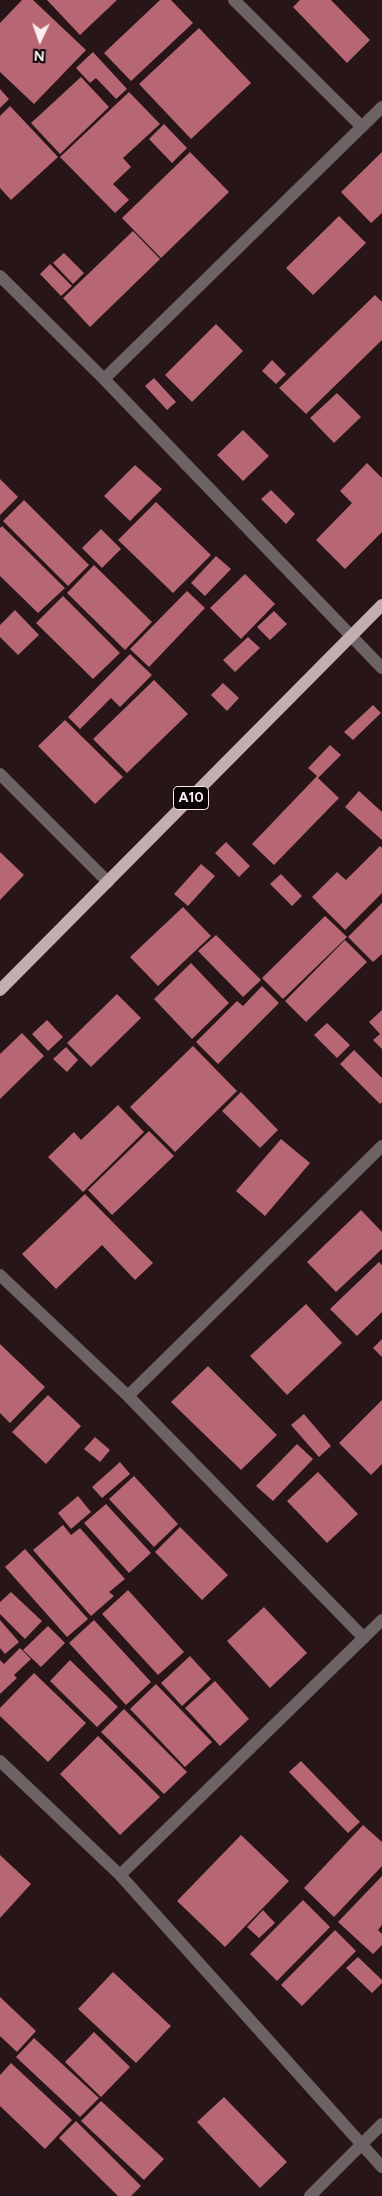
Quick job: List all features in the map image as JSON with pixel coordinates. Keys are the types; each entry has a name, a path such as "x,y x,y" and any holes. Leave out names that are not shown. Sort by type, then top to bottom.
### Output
{"main road":[{"name":"A10","path":"0,990 351,634 382,605"}],"street":[{"path":"234,0 362,127"},
{"path":"104,379 382,107"},
{"path":"0,276 104,379 382,668"},
{"path":"0,774 108,882"},
{"path":"128,1396 382,1146"},
{"path":"0,1275 128,1396 364,1638"},
{"path":"120,1875 382,1620"},
{"path":"0,1761 120,1875 360,2145 382,2167"},
{"path":"310,2196 382,2124"}],"building":[{"path":"22,0 33,0 86,50 34,104 0,72 0,23"},
{"path":"47,0 117,0 80,35"},
{"path":"160,0 171,0 193,23 131,81 104,53"},
{"path":"300,0 331,0 370,40 347,63 293,7"},
{"path":"199,28 251,83 191,139 139,84"},
{"path":"93,52 127,89 116,99 96,78 90,83 76,68"},
{"path":"81,77 109,107 60,154 31,123"},
{"path":"0,89 9,99 0,108"},
{"path":"129,92 160,124 123,158 131,167 113,184 129,200 115,213 60,157"},
{"path":"10,106 58,157 11,200 0,188 0,116"},
{"path":"164,124 187,148 172,163 149,139"},
{"path":"190,152 229,192 161,258 122,218"},
{"path":"382,152 382,213 371,223 341,192"},
{"path":"339,216 366,243 313,295 286,268"},
{"path":"133,231 160,259 90,327 63,298"},
{"path":"64,253 84,273 73,284 53,263"},
{"path":"50,264 72,286 61,296 40,274"},
{"path":"375,295 382,302 382,340 306,414 279,388"},
{"path":"216,324 243,351 192,402 165,375"},
{"path":"272,360 286,374 276,384 262,371"},
{"path":"154,378 176,402 167,410 145,386"},
{"path":"337,393 361,417 334,443 310,418"},
{"path":"243,430 269,456 243,481 217,455"},
{"path":"367,463 382,478 382,532 345,569 316,540 352,503 340,491"},
{"path":"135,465 162,489 130,521 104,496"},
{"path":"0,479 18,497 0,515"},
{"path":"271,490 295,514 286,524 261,499"},
{"path":"24,500 89,565 68,586 3,521"},
{"path":"156,502 211,555 173,593 118,540"},
{"path":"2,526 65,588 38,613 0,576 0,528"},
{"path":"101,529 121,549 102,568 82,548"},
{"path":"216,556 231,569 205,596 191,583"},
{"path":"94,565 152,622 125,650 67,593"},
{"path":"245,574 275,604 241,639 210,608"},
{"path":"187,591 205,608 149,667 130,649"},
{"path":"63,596 120,653 93,679 36,623"},
{"path":"15,610 39,635 18,655 0,637 0,625"},
{"path":"274,611 287,624 270,640 257,627"},
{"path":"248,637 260,648 235,672 223,660"},
{"path":"130,654 152,675 120,707 111,698 80,729 68,717"},
{"path":"154,680 188,714 127,773 93,739"},
{"path":"223,683 239,698 227,711 211,695"},
{"path":"373,705 381,713 353,740 344,732"},
{"path":"65,720 123,777 95,804 38,746"},
{"path":"330,745 341,755 318,778 339,798 274,865 252,844 317,776 308,768"},
{"path":"359,791 382,812 382,840 345,807"},
{"path":"226,842 250,866 239,877 215,853"},
{"path":"380,846 382,848 382,893 345,930 312,897 337,872 346,880"},
{"path":"0,852 24,875 0,900"},
{"path":"201,864 215,876 188,906 174,894"},
{"path":"281,874 302,896 292,906 270,884"},
{"path":"382,903 382,954 373,962 348,937"},
{"path":"183,907 211,936 158,986 130,957"},
{"path":"325,916 347,937 283,999 262,978"},
{"path":"216,935 261,980 243,997 198,951"},
{"path":"345,940 367,962 306,1022 285,1001"},
{"path":"191,963 229,1003 192,1039 154,999"},
{"path":"262,986 279,1003 218,1064 196,1042 237,1001 243,1006"},
{"path":"117,994 141,1018 91,1067 67,1043"},
{"path":"382,1010 382,1049 373,1040 380,1034 369,1022"},
{"path":"47,1020 63,1037 48,1051 32,1034"},
{"path":"327,1023 350,1045 337,1058 314,1035"},
{"path":"22,1033 44,1056 0,1099 0,1054"},
{"path":"193,1046 237,1091 175,1152 130,1107"},
{"path":"66,1047 78,1060 67,1072 53,1059"},
{"path":"354,1050 382,1078 382,1102 380,1104 340,1064"},
{"path":"241,1092 278,1130 260,1148 222,1111"},
{"path":"118,1105 144,1132 83,1192 48,1157 74,1132 81,1140"},
{"path":"149,1131 174,1156 112,1215 88,1190"},
{"path":"281,1139 310,1163 265,1216 236,1191"},
{"path":"85,1194 153,1263 135,1280 102,1245 56,1289 22,1254"},
{"path":"361,1210 382,1232 382,1249 336,1292 307,1262"},
{"path":"379,1262 382,1265 382,1312 357,1336 330,1309"},
{"path":"306,1304 342,1343 287,1395 250,1356"},
{"path":"382,1339 382,1357 373,1348"},
{"path":"0,1344 45,1387 10,1423 0,1413"},
{"path":"208,1366 277,1435 241,1470 171,1402"},
{"path":"48,1395 81,1426 46,1464 12,1432"},
{"path":"382,1400 382,1464 371,1475 339,1443"},
{"path":"304,1414 331,1446 319,1457 291,1425"},
{"path":"95,1437 110,1450 100,1462 84,1449"},
{"path":"297,1444 313,1459 273,1501 256,1486"},
{"path":"120,1462 130,1474 102,1498 92,1487"},
{"path":"318,1472 358,1514 327,1543 287,1501"},
{"path":"134,1476 178,1524 154,1547 109,1499"},
{"path":"78,1496 91,1512 71,1529 58,1513"},
{"path":"106,1504 151,1553 129,1573 84,1523"},
{"path":"63,1525 71,1535 80,1528 125,1579 109,1592 114,1596 91,1616 33,1550"},
{"path":"180,1527 228,1575 202,1600 155,1552"},
{"path":"25,1549 88,1619 67,1637 5,1567"},
{"path":"128,1590 184,1652 158,1675 102,1614"},
{"path":"11,1592 42,1621 25,1639 0,1614 0,1602"},
{"path":"264,1607 307,1653 270,1688 227,1641"},
{"path":"0,1620 19,1642 5,1654 0,1648"},
{"path":"94,1620 151,1682 126,1705 69,1643"},
{"path":"48,1626 65,1643 41,1667 23,1650"},
{"path":"20,1648 31,1659 14,1675 17,1678 0,1694 0,1660 4,1664"},
{"path":"190,1656 211,1679 182,1706 161,1683"},
{"path":"70,1660 118,1707 97,1727 50,1681"},
{"path":"34,1673 86,1723 48,1762 0,1716 0,1708"},
{"path":"215,1681 249,1719 220,1746 185,1708"},
{"path":"156,1684 212,1742 185,1767 130,1709"},
{"path":"124,1709 187,1772 164,1794 101,1732"},
{"path":"98,1736 160,1797 120,1835 60,1774"},
{"path":"301,1761 360,1822 348,1833 289,1772"},
{"path":"363,1825 382,1842 382,1866 334,1917 304,1888"},
{"path":"241,1835 289,1881 225,1947 177,1901"},
{"path":"0,1855 31,1884 0,1918"},
{"path":"382,1876 382,1925 378,1930 382,1934 382,1945 373,1954 338,1922"},
{"path":"303,1900 330,1927 277,1981 250,1954"},
{"path":"263,1910 275,1923 259,1938 247,1927"},
{"path":"335,1930 356,1951 302,2006 281,1985"},
{"path":"358,1957 382,1980 382,1983 372,1993 346,1968"},
{"path":"113,1972 171,2026 136,2063 78,2009"},
{"path":"0,1997 36,2031 17,2052 0,2036"},
{"path":"94,2032 130,2067 101,2097 65,2062"},
{"path":"34,2038 99,2098 80,2117 16,2057"},
{"path":"11,2063 72,2120 45,2149 0,2106 0,2075"},
{"path":"224,2097 287,2162 260,2188 197,2122"},
{"path":"101,2101 164,2159 144,2180 81,2121"},
{"path":"76,2121 141,2186 131,2196 118,2196 59,2138"}]}
